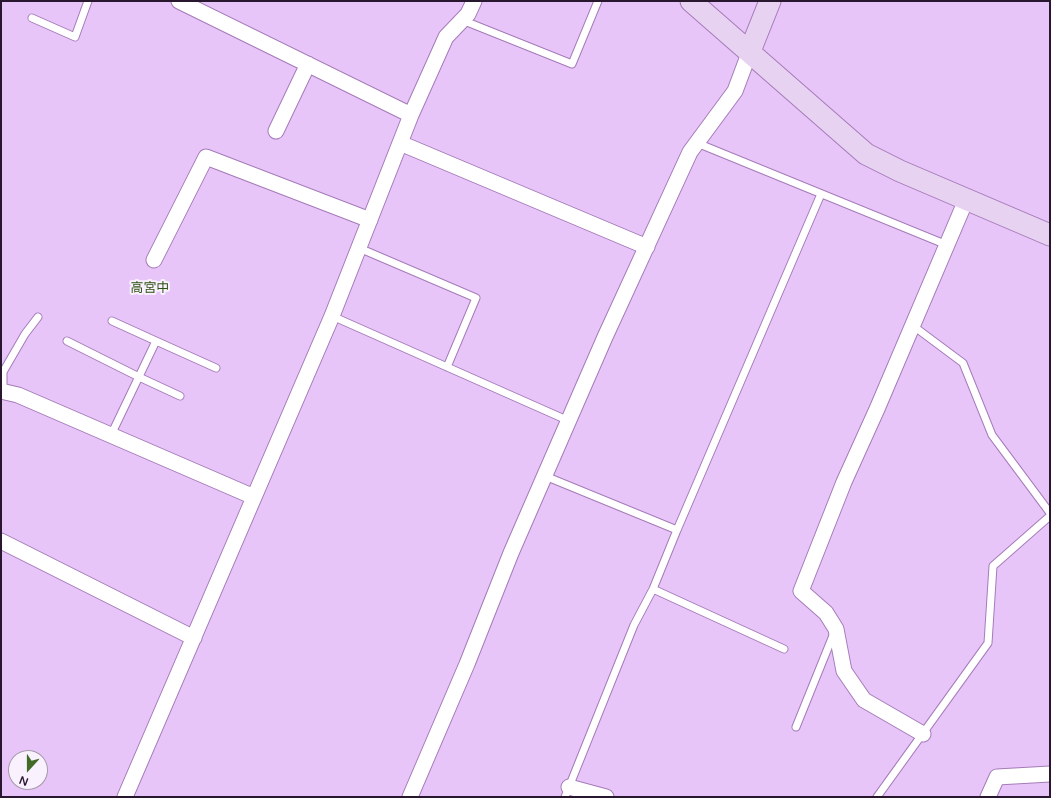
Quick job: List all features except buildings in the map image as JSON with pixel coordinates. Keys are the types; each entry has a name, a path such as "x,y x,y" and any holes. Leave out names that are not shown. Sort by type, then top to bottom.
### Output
{"street":[{"path":"180,1 411,115"},
{"path":"125,797 332,316 411,115 446,37 468,14 474,1"},
{"path":"691,1 866,154 900,172 1050,235"},
{"path":"410,797 467,664 511,553 600,350 690,152 707,131 735,91 770,1"},
{"path":"276,131 308,64"},
{"path":"400,142 647,247"},
{"path":"154,260 206,157 370,220"},
{"path":"923,734 864,700 844,671 836,629 826,613 801,591 844,482 877,409 966,200"},
{"path":"2,391 18,395 254,497"},
{"path":"1,541 194,638"},
{"path":"988,797 997,777 1050,774"},
{"path":"567,792 606,797"}],"lane":[{"path":"32,18 75,37 88,1"},
{"path":"462,20 572,64 598,1"},
{"path":"697,143 947,245"},
{"path":"567,792 634,625 653,589 820,194"},
{"path":"359,248 476,298 448,367"},
{"path":"332,316 570,421"},
{"path":"2,391 3,372 25,334 38,317"},
{"path":"112,321 216,368"},
{"path":"877,797 988,643 993,566 1050,514 992,435 963,363 912,325"},
{"path":"67,341 180,396"},
{"path":"111,435 156,341"},
{"path":"545,476 677,530"},
{"path":"653,589 784,649"},
{"path":"796,727 836,629"}],"district":[{"name":"高宮中","path":"150,289"}]}
